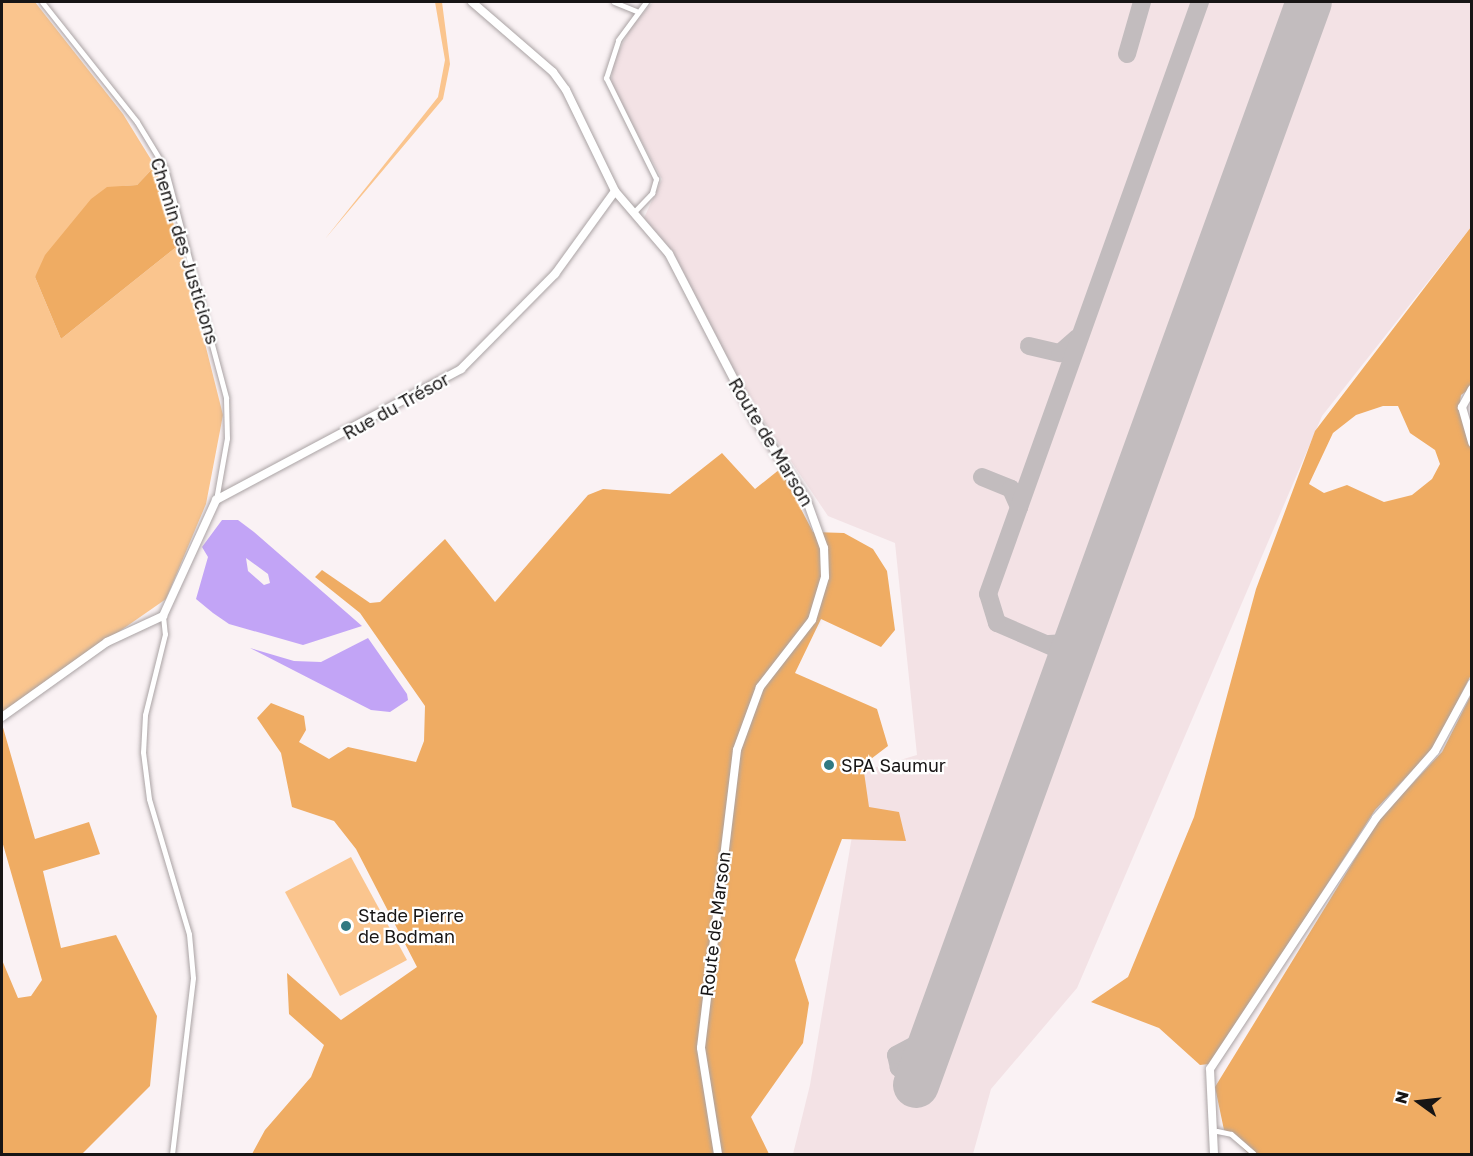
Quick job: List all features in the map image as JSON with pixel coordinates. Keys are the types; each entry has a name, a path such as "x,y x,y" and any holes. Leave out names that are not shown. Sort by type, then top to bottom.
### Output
{"street":[{"name":"Chemin des Justicions","path":"42,2 137,122 165,168 226,398 227,438 216,500"},
{"name":"Route de Marson","path":"473,2 553,72 615,191 669,254 754,418 811,508 824,548 825,577 812,620 760,687 737,750 701,1048 718,1155"},
{"path":"614,2 636,11"},
{"path":"633,213 652,193 656,178 606,78 612,54 636,11 646,2"},
{"name":"Rue du Trésor","path":"216,500 461,369 549,281 615,191"},
{"path":"1469,390 1462,407 1472,443"},
{"path":"172,1155 193,978 189,934 149,799 143,752 145,715 165,634 163,616 216,500"},
{"path":"2,717 107,642 163,616"},
{"path":"1214,1155 1217,1131 1207,1084 1210,1069 1376,818 1435,751 1472,683"},
{"path":"1217,1131 1231,1134 1254,1155"}],"shaded area":[{"path":"2,2 35,2 123,114 155,166 137,185 123,186 76,219 35,277 61,339 180,244 223,415 206,504 166,599 2,713"},
{"path":"435,2 442,2 450,64 443,99 325,239 438,97 445,60"},
{"path":"653,2 1471,2 1471,227 1322,416 1077,988 991,1089 973,1154 793,1154 810,1085 863,771 917,755 895,543 828,516 749,399 673,252 644,218 662,179 611,85 613,63 631,27"},
{"path":"155,166 180,244 61,339 35,277 45,255 91,199 107,187 137,185"},
{"path":"1471,227 1471,388 1461,395 1459,408 1471,451 1472,673 1433,749 1375,810 1209,1064 1200,1065 1159,1028 1091,1002 1128,977 1194,817 1256,589 1315,431","holes":["1383,406 1398,406 1410,433 1435,450 1440,464 1432,479 1412,495 1384,502 1347,485 1324,493 1309,484 1333,433 1356,415"]},
{"path":"722,453 755,489 780,469 813,532 844,533 873,549 887,571 895,630 881,647 821,619 795,673 877,709 888,746 863,765 869,807 899,812 906,841 842,839 795,960 809,1003 803,1043 751,1117 769,1154 252,1154 265,1130 311,1077 324,1045 289,1014 287,973 341,1020 417,967 356,849 334,821 292,807 281,753 257,718 271,703 304,716 306,730 299,742 329,759 348,747 416,762 424,741 425,706 360,613 315,577 322,570 370,603 380,602 445,539 495,602 588,495 603,489 670,494"},
{"path":"222,520 238,520 362,626 303,645 229,624 196,599 208,557 202,547","holes":["246,558 268,574 270,583 264,585 248,571"]},
{"path":"368,638 407,694 408,700 390,712 371,710 250,648 294,661 321,662"},
{"path":"1471,695 1471,1154 1249,1154 1224,1130 1215,1087 1380,818 1442,752"},
{"path":"2,724 35,839 89,822 100,854 43,871 61,948 116,935 157,1016 150,1086 82,1154 2,1154 2,960 18,998 31,996 42,980 2,841"},
{"name":"Stade Pierre de Bodman","path":"351,857 407,960 340,996 285,892"}],"taxiway":[{"path":"1127,54 1142,2"},
{"path":"1064,674 1055,648 997,623 988,594 1200,2"},
{"path":"1029,346 1060,353 1077,338"},
{"path":"982,477 1011,489 1019,507"},
{"path":"1049,644 1066,643 1081,628"},
{"path":"919,1076 899,1068 896,1055 930,1037 940,1018"}],"runway":[{"path":"916,1085 1309,2"}],"place":[{"name":"SPA Saumur","path":"829,765"},
{"name":"Stade Pierre de Bodman","path":"346,926"}]}
